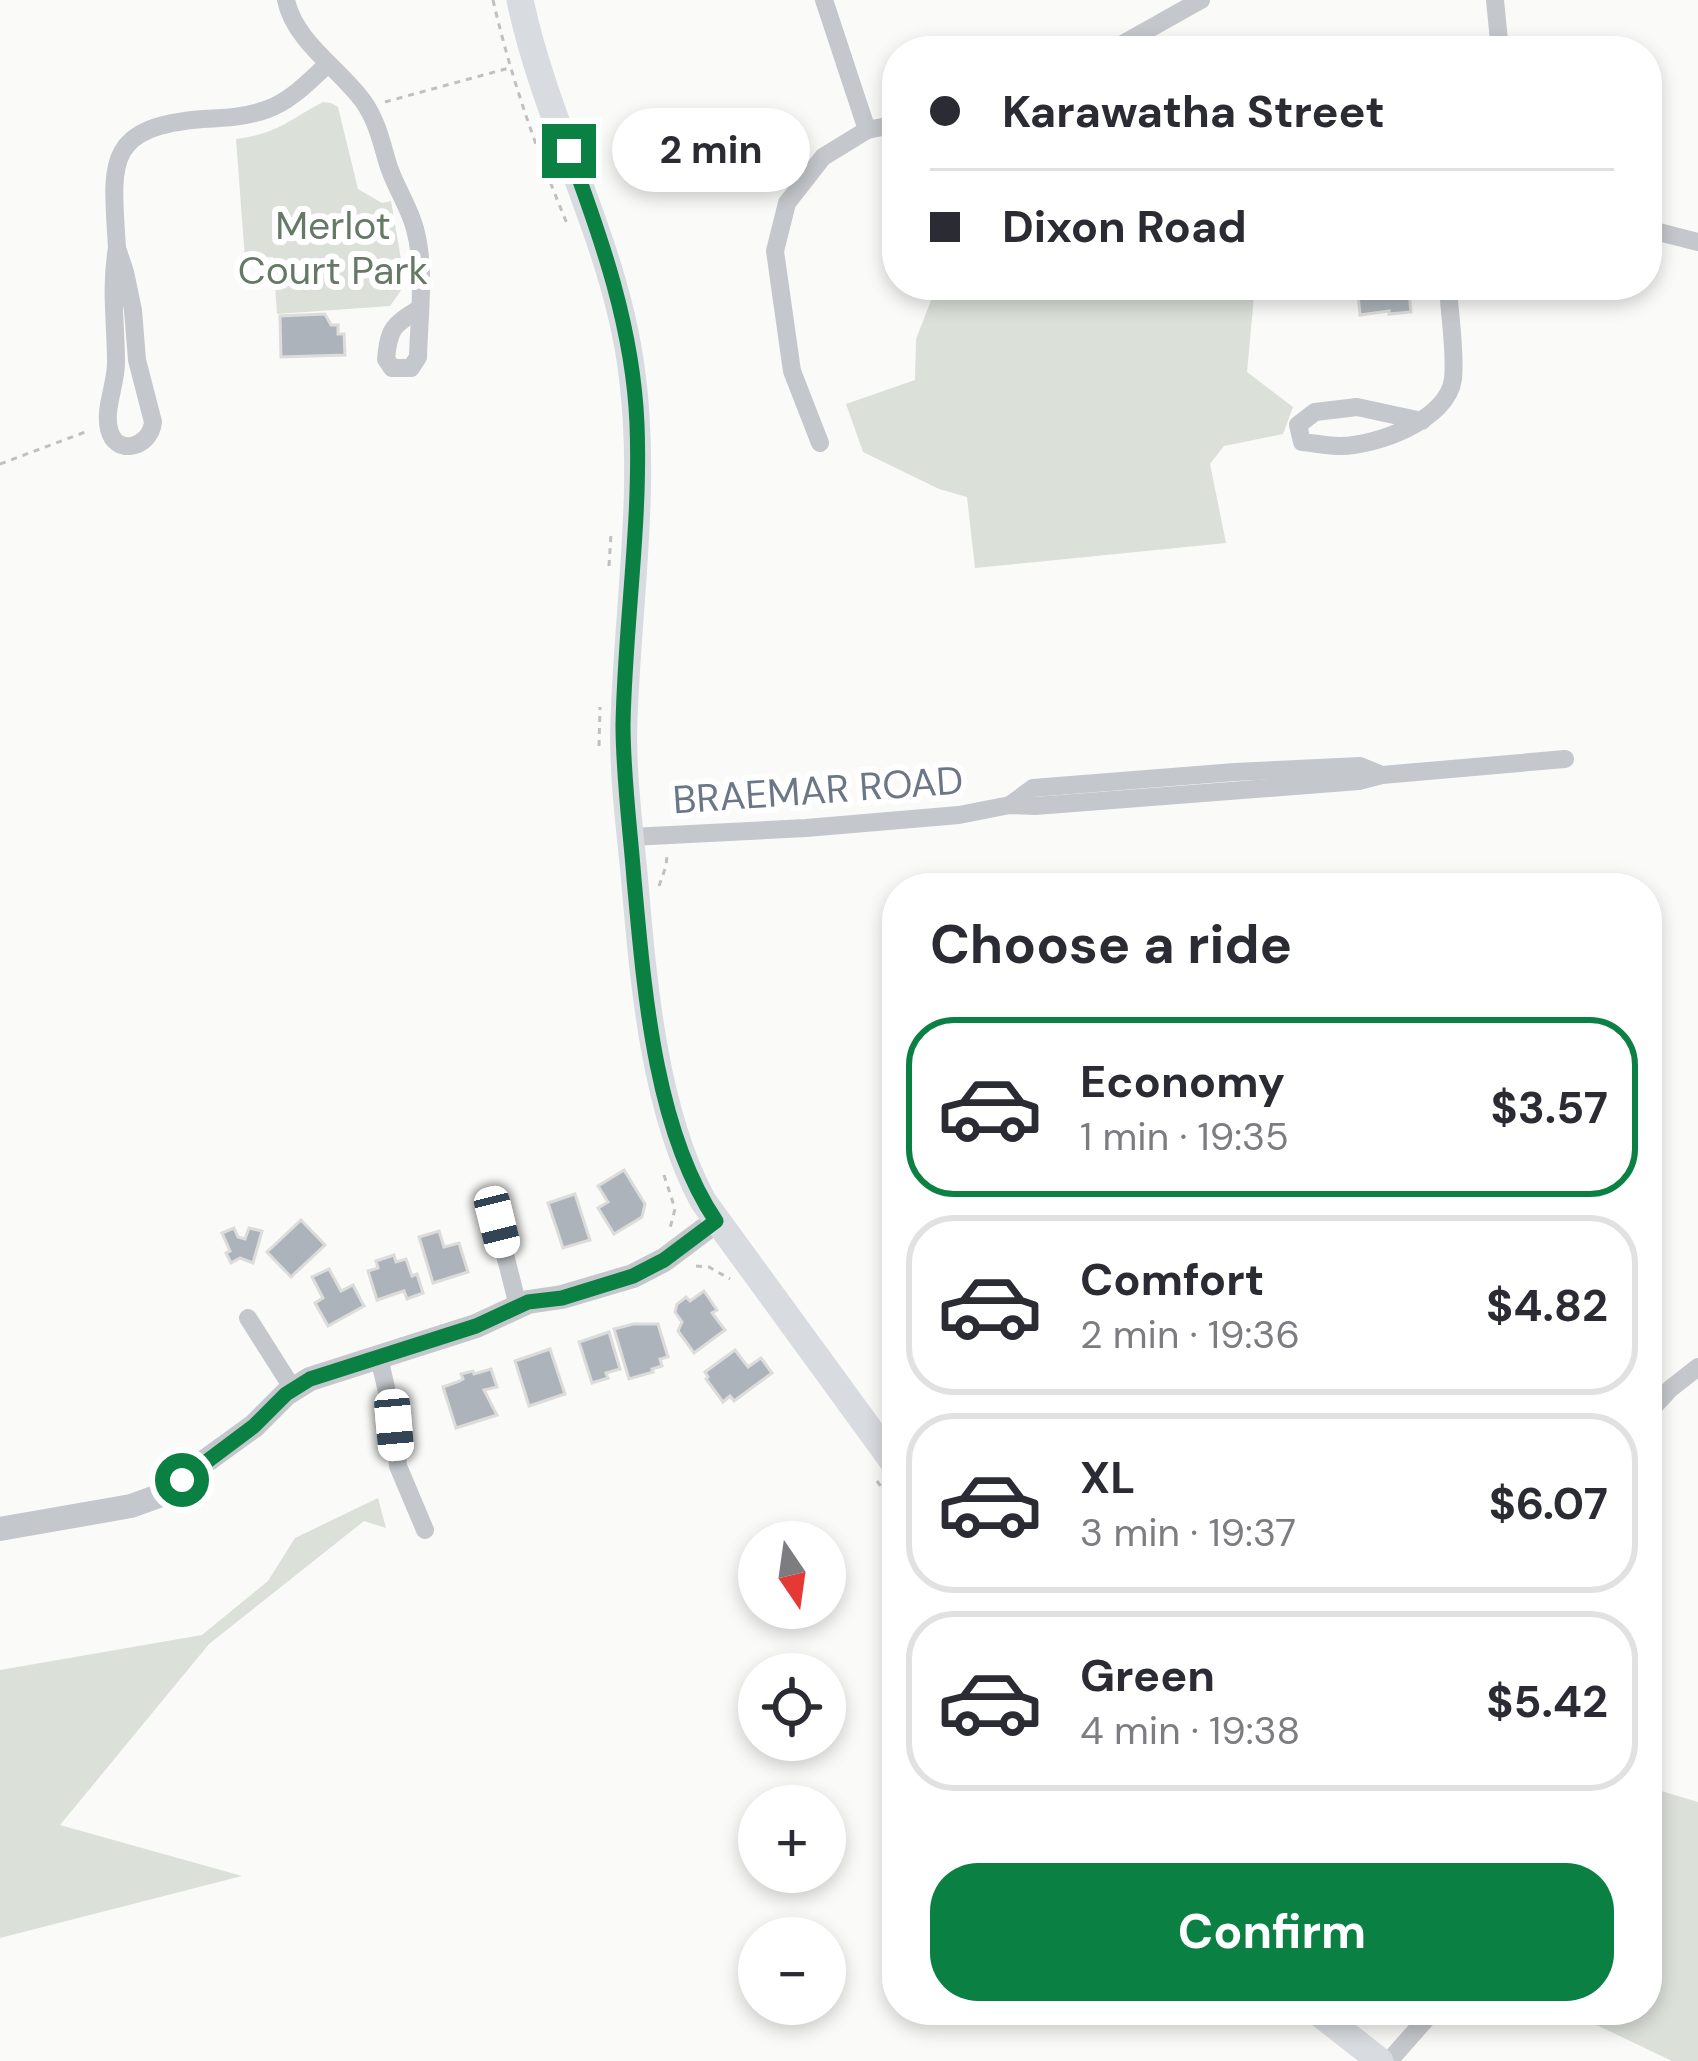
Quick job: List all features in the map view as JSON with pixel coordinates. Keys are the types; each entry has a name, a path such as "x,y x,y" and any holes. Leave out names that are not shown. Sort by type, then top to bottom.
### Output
{"main road":[{"path":"520,0 538,67 616,287 632,374 637,421 636,516 623,723 647,991 668,1107 685,1166 716,1221 882,1467"},
{"path":"1335,2025 1384,2061"}],"street":[{"path":"286,0 293,21 364,102 379,132 417,239 419,309"},
{"path":"824,0 867,130"},
{"path":"1137,36 1201,0"},
{"path":"1495,0 1499,36"},
{"path":"117,248 153,422 148,439 133,446 120,444 108,426 116,368 112,307 117,248 115,170 123,150 140,133 166,122 269,109 328,64"},
{"path":"820,443 792,371 775,251 787,203 823,157 867,130 882,127"},
{"path":"1662,233 1698,242"},
{"path":"1422,421 1357,407 1315,412 1298,425 1302,442 1343,447 1386,437 1422,421 1443,404 1453,382 1449,300"},
{"name":"BRAEMAR ROAD","path":"631,837 938,817 1010,805 1359,781 1565,759"},
{"path":"0,1529 131,1506 156,1497 254,1426 293,1389 323,1374 476,1326 518,1306 633,1276 664,1260 716,1221"},
{"path":"497,1222 518,1306"},
{"path":"248,1318 293,1389"},
{"path":"379,1358 398,1466 425,1531"},
{"path":"1662,1398 1698,1367"},
{"path":"1384,2061 1419,2025"}],"path":[{"path":"493,0 538,156 573,235"},
{"path":"380,103 510,67"},
{"path":"0,464 86,432"},
{"path":"609,577 611,534"},
{"path":"601,758 602,689"},
{"path":"660,896 667,854"},
{"path":"664,1173 675,1209 669,1227 673,1232"},
{"path":"692,1260 732,1280"}],"green space":[{"name":"Merlot Court Park","path":"323,102 338,107 358,189 382,203 391,201 402,289 390,306 277,314 273,257 245,259 236,139 273,130"},
{"path":"931,300 1254,300 1247,372 1293,407 1283,434 1224,446 1210,464 1226,543 975,568 967,497 939,489 863,452 846,404 915,380 916,339"},
{"path":"378,1498 386,1528 364,1521 209,1644 60,1825 242,1876 0,1938 0,1670 202,1635 268,1581 295,1538"},
{"path":"1662,1791 1698,1802 1698,2061 1672,2061 1597,2025 1662,2025"}],"building":[{"path":"1358,300 1410,300 1411,312 1360,315"},
{"path":"325,314 331,325 338,325 338,334 344,334 345,355 281,357 280,316"},
{"path":"624,1170 645,1204 642,1217 614,1234 598,1208 608,1202 598,1186"},
{"path":"575,1194 590,1240 563,1248 548,1203"},
{"path":"301,1220 325,1245 291,1277 267,1252"},
{"path":"234,1228 245,1239 249,1228 262,1231 253,1263 240,1258 231,1263 222,1233"},
{"path":"439,1231 444,1247 459,1243 468,1272 433,1283 419,1237"},
{"path":"394,1255 396,1262 406,1259 423,1293 407,1299 404,1291 377,1300 368,1271 378,1268 376,1261"},
{"path":"329,1269 341,1291 353,1285 364,1306 328,1326 315,1303 323,1298 312,1277"},
{"path":"704,1291 725,1330 694,1353 678,1331 682,1322 675,1312 686,1297 690,1301"},
{"path":"658,1324 668,1357 660,1359 662,1366 653,1372 629,1379 614,1329"},
{"path":"609,1332 620,1369 592,1383 579,1342"},
{"path":"550,1349 565,1394 529,1406 515,1361"},
{"path":"735,1350 748,1367 761,1358 772,1373 734,1401 730,1396 723,1402 705,1372"},
{"path":"491,1369 497,1387 484,1390 497,1415 456,1428 443,1387 463,1379 461,1374"}],"route":[{"path":"182,1480 310,1379 476,1326 528,1302 562,1298 633,1276 664,1260 716,1221 685,1166 668,1107 640,944 623,723 637,421 616,287 569,151"}]}
